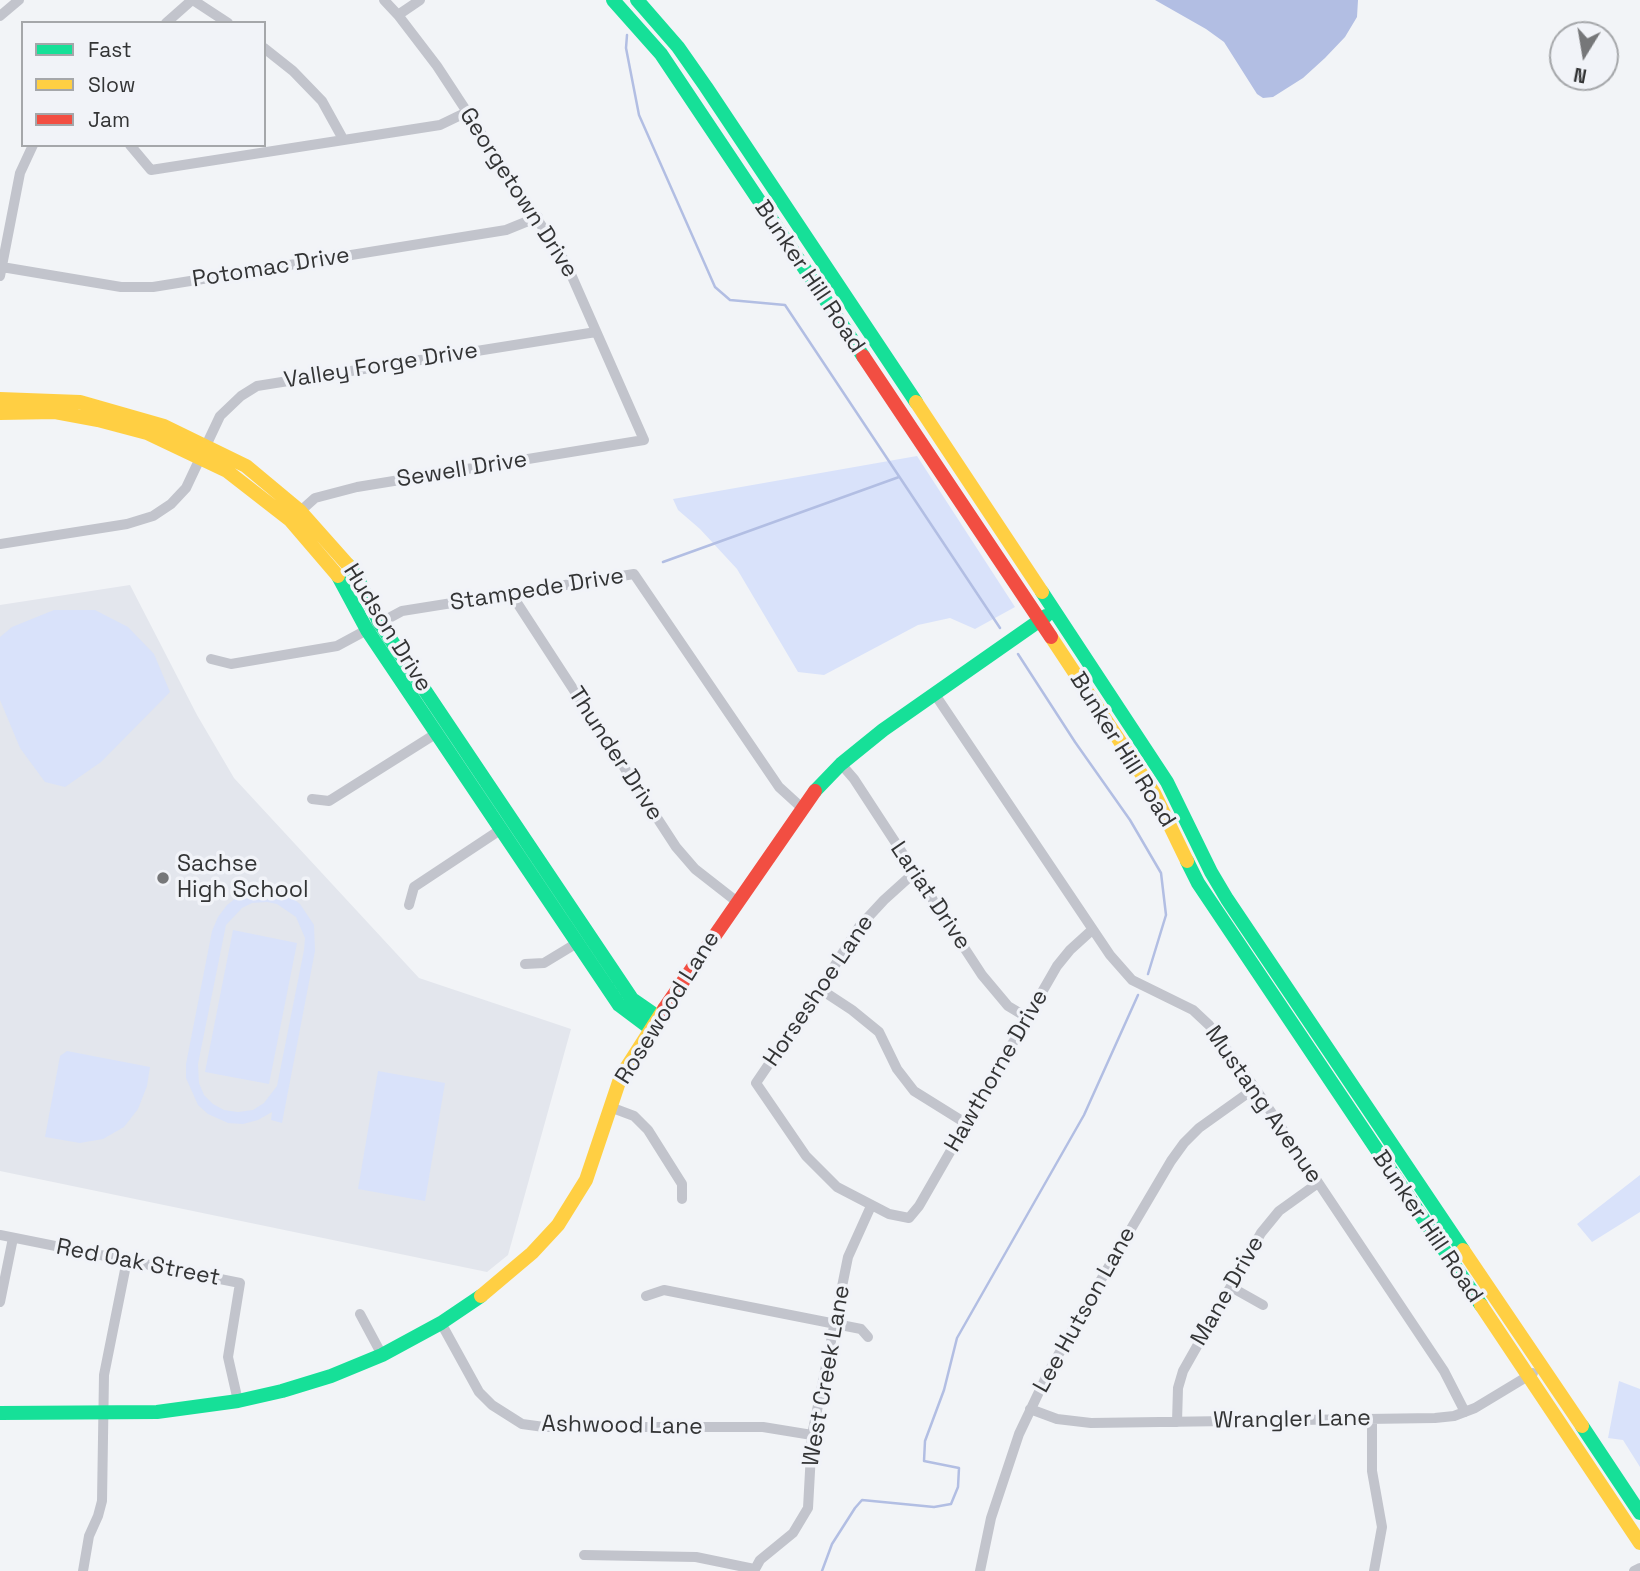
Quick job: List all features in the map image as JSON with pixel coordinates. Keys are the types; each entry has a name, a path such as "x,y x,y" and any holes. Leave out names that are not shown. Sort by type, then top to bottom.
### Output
{"main road":[{"name":"Bunker Hill Road","path":"614,0 663,57 1040,620 1154,793 1198,883 1640,1544"},
{"name":"Bunker Hill Road","path":"637,0 678,47 706,88 1054,611 1167,782 1227,899 1640,1513"},
{"name":"Hudson Drive","path":"0,399 80,402 164,426 204,451"},
{"name":"Hudson Drive","path":"0,413 55,412 98,420 147,433 246,466 295,515 335,549 357,577 373,626 437,733 618,1006 654,1023"},
{"name":"Rosewood Lane","path":"0,1413 157,1412 238,1401 294,1387 382,1355 441,1323 480,1297 532,1253 558,1225 586,1180 621,1076 736,901 811,795 841,764 934,693 1054,611"},
{"name":"Hudson Drive","path":"373,626 632,999 654,1023"}],"street":[{"path":"0,16 19,0"},
{"path":"168,21 192,0 225,21"},
{"name":"Georgetown Drive","path":"384,0 437,66 566,262 644,440"},
{"path":"398,15 420,0"},
{"path":"266,50 293,71 322,101 343,139"},
{"path":"132,147 151,170 440,125 467,112"},
{"path":"1,271 20,173 32,147"},
{"name":"Potomac Drive","path":"1,271 121,287 153,287 506,230 538,217"},
{"name":"Valley Forge Drive","path":"0,544 127,524 153,516 172,503 186,488 220,416 241,396 257,386 596,332"},
{"name":"Sewell Drive","path":"295,515 315,498 357,487 644,440"},
{"name":"Stampede Drive","path":"211,660 231,664 337,646 401,611 634,574 779,787 802,808"},
{"name":"Thunder Drive","path":"510,592 676,847 695,869 736,901"},
{"name":"Mustang Avenue","path":"934,693 1110,955 1132,980 1193,1010 1209,1025 1255,1088 1444,1371 1465,1412"},
{"path":"312,799 330,800 437,733"},
{"name":"Lariat Drive","path":"841,764 854,779 875,815 982,975 1008,1006 1028,1018"},
{"path":"409,905 414,887 500,830"},
{"name":"Horseshoe Lane","path":"871,1206 837,1187 806,1156 756,1083 859,927 915,872"},
{"name":"Hawthorne Drive","path":"871,1206 889,1214 909,1218 967,1124 1057,966 1092,930"},
{"path":"525,964 544,963 577,943"},
{"path":"820,989 879,1032 897,1069 915,1091 967,1124"},
{"name":"Lee Hutson Lane","path":"981,1571 998,1494 1030,1409 1055,1361 1171,1161 1199,1128 1255,1088"},
{"path":"610,1107 634,1116 648,1130 682,1184 682,1199"},
{"name":"Mane Drive","path":"1177,1422 1178,1388 1183,1371 1269,1220 1318,1183"},
{"name":"West Creek Lane","path":"754,1570 775,1545 793,1533 808,1508 812,1435 848,1257 871,1206"},
{"name":"Red Oak Street","path":"0,1236 240,1283 228,1357 238,1401"},
{"path":"0,1302 13,1238"},
{"path":"83,1571 89,1535 102,1501 104,1375 127,1260"},
{"path":"1231,1287 1263,1305"},
{"path":"646,1296 664,1290 861,1329 868,1337"},
{"path":"360,1314 382,1355"},
{"name":"Ashwood Lane","path":"441,1323 479,1392 492,1405 522,1424 544,1427 763,1427 812,1435"},
{"name":"Wrangler Lane","path":"1030,1409 1057,1419 1077,1422 1435,1419 1465,1412 1488,1402 1542,1367"},
{"path":"1372,1419 1372,1471 1382,1527 1374,1571"},
{"path":"584,1555 696,1557 754,1570"},
{"path":"1634,1571 1640,1568"}],"shaded area":[{"path":"1155,0 1358,0 1357,17 1345,37 1325,58 1303,78 1273,97 1263,98 1257,94 1224,42"},
{"path":"917,456 1015,607 975,629 950,618 918,625 824,675 798,672 737,569 700,529 678,510 673,499"},
{"name":"Sachse High School","path":"130,585 197,715 234,778 419,978 571,1029 508,1255 487,1272 0,1171 0,605"},
{"path":"54,610 95,610 128,627 154,654 170,692 101,762 65,787 45,782 20,748 0,700 0,637 12,627"},
{"path":"258,890 291,897 300,904 314,925 315,951 282,1123 271,1120 272,1112 243,1124 228,1123 208,1114 198,1105 186,1078 186,1064 212,931 218,917 236,898","holes":["252,903 277,904 296,917 305,938 277,1086 264,1103 253,1110 224,1110 204,1095 199,1083 198,1064 226,925 242,908"]},
{"path":"233,930 297,943 269,1084 205,1072"},
{"path":"67,1051 150,1067 147,1086 138,1109 124,1127 103,1139 80,1143 45,1137 60,1056"},
{"path":"378,1071 445,1083 425,1201 358,1189"},
{"path":"1640,1175 1640,1212 1592,1242 1577,1224"},
{"path":"1619,1381 1640,1389 1640,1467 1623,1440 1608,1438"}],"waterway":[{"path":"627,35 626,48 639,115 715,287 730,300 785,305 1000,628"},
{"path":"663,562 899,477"},
{"path":"1018,654 1130,820 1161,873 1166,915 1148,974"},
{"path":"822,1571 832,1544 862,1500 934,1507 951,1504 958,1487 959,1468 924,1461 925,1441 944,1390 957,1338 1084,1115 1138,995"}],"traffic: fast":[{"path":"613,0 661,54 863,356"},
{"path":"637,0 678,47 706,87 916,402"},
{"path":"348,565 357,577 379,622 632,999 658,1017"},
{"path":"338,576 367,630 619,1005 651,1029"},
{"path":"1042,592 1167,782 1227,899 1463,1250"},
{"path":"815,791 841,764 883,730 1046,616"},
{"path":"1187,861 1198,883 1481,1305"},
{"path":"0,1413 157,1412 238,1401 282,1391 331,1376 382,1355 441,1323 481,1296"},
{"path":"1582,1426 1640,1513"}],"traffic: slow":[{"path":"0,399 80,402 164,426 246,466 300,511 348,565"},
{"path":"916,402 1042,592"},
{"path":"0,413 55,412 98,420 147,433 227,471 290,520 338,576"},
{"path":"1051,637 1154,793 1187,861"},
{"path":"481,1296 532,1253 558,1225 586,1180 621,1076 664,1009"},
{"path":"1463,1250 1582,1426"},
{"path":"1481,1305 1640,1543"}],"traffic: jam":[{"path":"863,356 1051,637"},
{"path":"664,1009 815,791"}],"place":[{"name":"Sachse High School","path":"163,878"}]}
